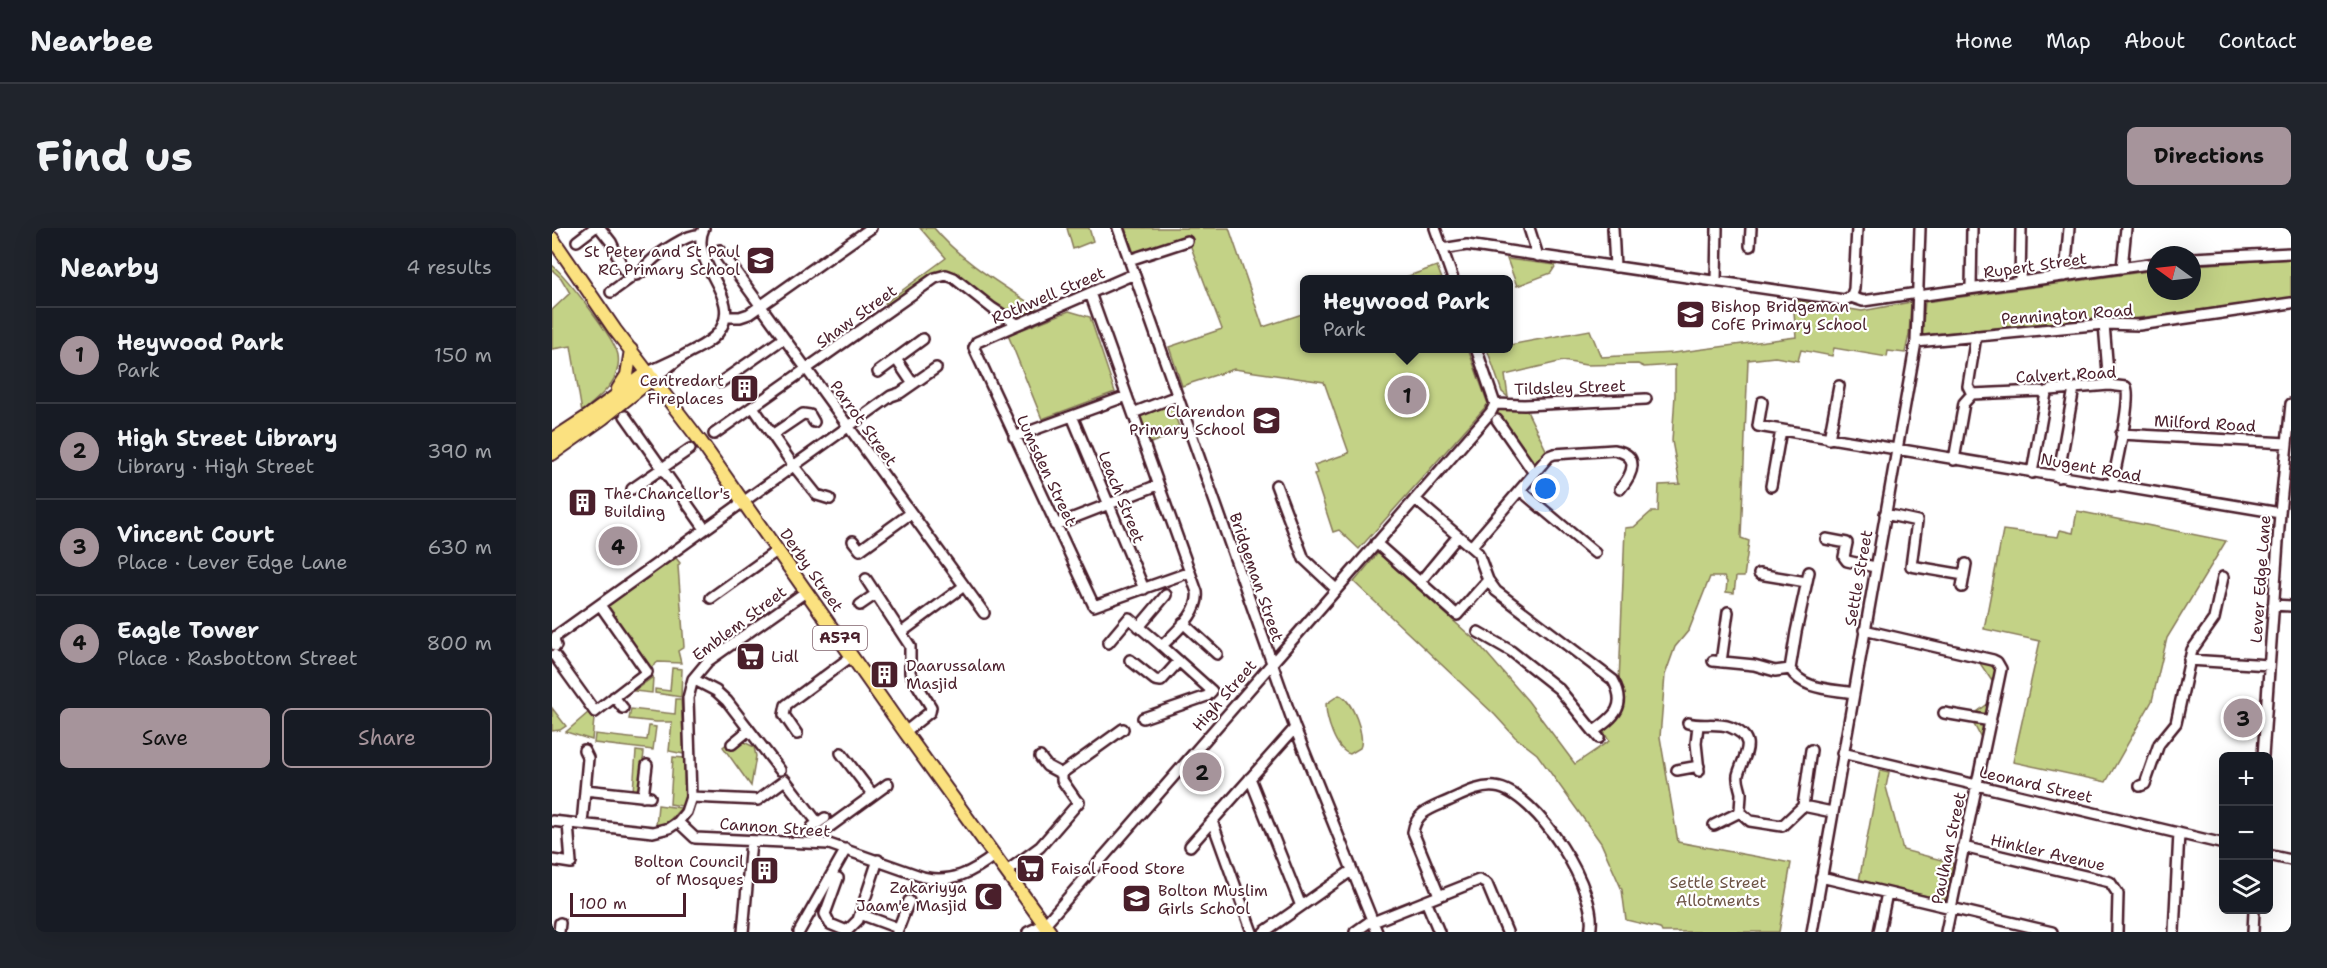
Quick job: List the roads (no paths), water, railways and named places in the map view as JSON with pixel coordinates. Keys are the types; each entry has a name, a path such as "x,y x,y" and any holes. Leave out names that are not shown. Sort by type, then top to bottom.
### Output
{"main road":[{"name":"Derby Street","path":"552,232 619,327 630,348"},
{"name":"Derby Street","path":"552,238 609,322 701,441 905,732 1048,928"},
{"path":"612,398 627,375 630,348"},
{"path":"552,440 612,398 650,375"},
{"path":"552,454 603,418 650,375"}],"street":[{"path":"577,241 594,228"},
{"path":"600,228 609,240 624,270 631,275 640,274 652,260 691,235 702,232 701,250 725,302 725,317 716,334 650,375"},
{"path":"725,317 740,317 761,306 871,228"},
{"name":"Bridgeman Street","path":"1118,228 1294,728 1377,932"},
{"path":"1435,228 1452,275"},
{"path":"1529,228 1538,256"},
{"path":"1613,228 1615,267"},
{"path":"1442,249 1467,245 1716,281 1718,228"},
{"path":"1750,246 1751,228"},
{"path":"1851,297 1854,290 1857,228"},
{"name":"Settle Street","path":"1812,932 1916,339 1920,228"},
{"path":"1971,288 1972,228"},
{"path":"2020,282 2021,228"},
{"path":"2065,276 2069,228"},
{"path":"2122,267 2127,228"},
{"path":"1130,260 1187,241"},
{"name":"Parrot Street","path":"720,250 984,613"},
{"path":"2201,258 2291,253"},
{"name":"Rupert Street","path":"1716,281 1844,300 1851,297 1863,301 1918,297 2147,264"},
{"name":"Rothwell Street","path":"975,346 977,342 1134,274"},
{"path":"611,292 631,275"},
{"name":"Shaw Street","path":"714,434 936,278 945,275 954,278 992,308 1017,324"},
{"path":"1090,293 1198,598 1192,612 1162,646"},
{"name":"Pennington Road","path":"1916,339 2104,324 2139,325 2291,303"},
{"path":"2104,324 2109,385"},
{"path":"1954,460 1964,403 1972,394 1968,386 1976,336"},
{"path":"721,382 784,338"},
{"path":"878,372 924,339"},
{"name":"Lumsden Street","path":"975,346 982,368 1094,606 1144,589"},
{"path":"1478,353 1495,404"},
{"path":"896,359 913,384"},
{"path":"600,605 647,672 595,712 554,645 556,636 793,465 891,396 936,368"},
{"name":"Calvert Road","path":"1972,394 2040,391 2046,393 2050,390 2109,385 2126,387 2128,391 2121,435"},
{"path":"1829,439 1839,386"},
{"path":"2058,477 2074,388"},
{"path":"2032,473 2046,393"},
{"path":"1014,437 1127,396"},
{"path":"1133,413 1178,396"},
{"name":"Tildsley Street","path":"1495,404 1524,405 1646,399"},
{"name":"Nugent Road","path":"1762,402 1758,426 2280,513"},
{"name":"High Street","path":"1048,928 1271,663 1491,412 1495,404"},
{"name":"Lever Edge Lane","path":"2263,752 2280,513 2287,484 2287,443 2291,404"},
{"path":"753,407 817,495 830,499"},
{"path":"772,435 803,414 810,415 814,422"},
{"path":"625,416 705,529"},
{"name":"Leach Street","path":"1072,416 1144,589"},
{"path":"1497,420 1534,473"},
{"path":"1504,431 1512,424"},
{"path":"1771,486 1781,430"},
{"path":"2112,486 2121,435"},
{"name":"Milford Road","path":"2121,435 2287,443"},
{"path":"632,489 690,449"},
{"path":"1471,547 1549,456 1554,454 1618,451 1627,455 1633,466 1629,479 1620,489"},
{"path":"1276,484 1304,560 1309,567 1336,589"},
{"path":"1055,525 1158,485"},
{"path":"1520,490 1595,553"},
{"path":"1415,499 1471,547 1479,556 1488,580 1507,601 1613,680 1620,703 1616,712 1596,735 1559,689 1516,655 1478,632"},
{"path":"853,541 860,550 910,513"},
{"path":"1885,514 1916,520 1918,523 1911,566 1964,575"},
{"path":"1420,582 1458,536"},
{"path":"1826,539 1847,543 1844,557 1847,561 1875,567"},
{"path":"1376,543 1457,615 1488,580"},
{"path":"711,598 778,550"},
{"path":"1962,587 1966,564"},
{"path":"1144,589 1190,572"},
{"path":"1809,572 1790,669 1798,680 1807,685 1853,693"},
{"path":"1759,574 1769,580 1806,582"},
{"path":"866,579 909,646 910,673 931,710 905,732"},
{"path":"2140,786 2145,784 2159,744 2176,723 2189,660 2195,642 2214,619 2220,581"},
{"path":"902,632 964,586"},
{"name":"Emblem Street","path":"678,822 686,812 691,797 688,698 693,679 708,661 807,591"},
{"path":"860,605 876,594"},
{"path":"1139,627 1161,597"},
{"path":"2273,605 2291,606"},
{"path":"1728,612 1731,625 1717,661 1754,665 1775,671 1790,669"},
{"path":"1108,643 1129,618 1212,691 1207,696 1143,718"},
{"path":"1183,623 1211,642 1217,654"},
{"name":"Paulhan Street","path":"1864,630 1993,660 2000,666 2001,674 1946,932"},
{"path":"797,734 786,719 784,708 852,656"},
{"path":"1131,659 1155,680 1161,681 1179,661"},
{"path":"2189,660 2269,665"},
{"path":"693,679 721,696 780,770"},
{"path":"614,697 623,708"},
{"path":"1944,713 1991,721"},
{"path":"1688,723 1698,726 1720,725 1731,728 1746,741 1747,756 1738,778 1741,793 1740,812"},
{"path":"1677,770 1699,768 1696,743 1698,726"},
{"path":"1190,846 1294,728"},
{"path":"1007,872 1036,850 1078,802 1062,780 1062,774 1106,736 1123,729"},
{"path":"732,744 749,730"},
{"path":"1746,741 1756,736"},
{"path":"582,824 588,758 584,750"},
{"path":"1740,812 1750,821 1777,827 1786,824 1803,806 1811,750"},
{"path":"841,753 873,795"},
{"name":"Leonard Street","path":"1842,753 2219,843"},
{"path":"1040,757 1047,766 1062,774"},
{"path":"585,790 647,797 647,765"},
{"path":"1250,778 1300,906"},
{"path":"691,797 758,800 785,780 818,823"},
{"path":"817,843 821,833 888,784"},
{"path":"1439,895 1413,832 1414,822 1421,812 1481,788 1504,789 1520,797 1536,812 1561,845 1585,893 1592,922 1590,932"},
{"path":"1803,806 1832,812"},
{"path":"1714,825 1740,812"},
{"path":"552,821 653,832 669,828 678,822"},
{"path":"1212,821 1252,932"},
{"path":"552,860 571,863 568,822"},
{"name":"Cannon Street","path":"678,822 693,837 817,843 846,849 923,877 944,879 966,874 995,855"},
{"path":"2174,932 2179,833"},
{"path":"743,932 751,841"},
{"name":"Hinkler Avenue","path":"1963,847 2110,882 2118,894 2117,932"},
{"path":"799,932 846,849"},
{"path":"2273,856 2291,860"},
{"path":"838,878 825,910 828,922 847,931 860,914 878,861"},
{"path":"1266,931 1351,871"},
{"path":"1821,877 2052,932"},
{"path":"1355,932 1373,921 1474,880 1484,882 1490,891 1507,932"},
{"path":"1879,932 1887,892"},
{"path":"860,914 897,930 909,901"},
{"path":"1426,901 1439,932"},
{"path":"2253,932 2254,914"},
{"path":"1028,932 1048,928"}],"place":[{"name":"St Peter and St Paul RC Primary School","path":"761,260"},
{"name":"Bishop Bridgeman CofE Primary School","path":"1690,315"},
{"name":"Centredart Fireplaces","path":"745,389"},
{"name":"Heywood Park","path":"1407,395"},
{"name":"Clarendon Primary School","path":"1266,420"},
{"name":"The Chancellor's Building","path":"583,502"},
{"name":"Eagle Tower","path":"618,546"},
{"name":"Lidl","path":"750,656"},
{"name":"Daarussalam Masjid","path":"885,674"},
{"name":"Vincent Court","path":"2243,718"},
{"name":"High Street Library","path":"1202,772"},
{"name":"Faisal Food Store","path":"1030,868"},
{"name":"Bolton Council of Mosques","path":"765,870"},
{"name":"Zakariyya Jaam'e Masjid","path":"988,896"},
{"name":"Bolton Muslim Girls School","path":"1137,899"}],"park label":[{"name":"Settle Street Allotments","path":"1718,891"}]}
